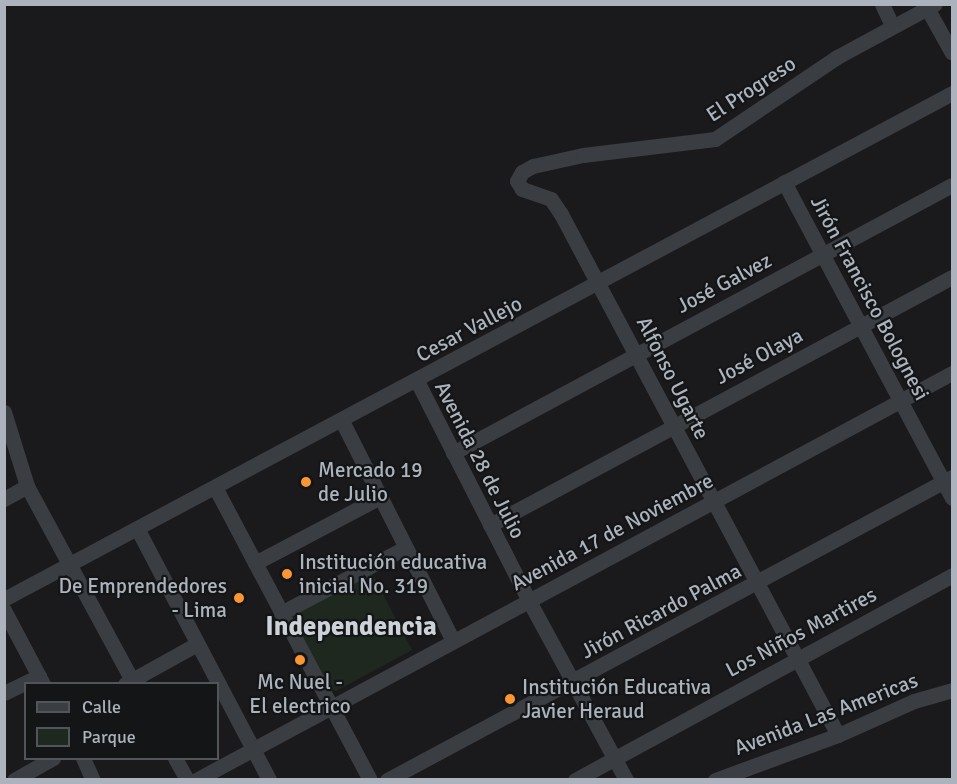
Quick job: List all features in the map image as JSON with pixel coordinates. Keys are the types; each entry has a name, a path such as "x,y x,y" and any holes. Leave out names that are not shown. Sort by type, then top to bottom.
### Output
{"street":[{"path":"882,4 892,25"},
{"path":"931,6 952,53"},
{"name":"El Progreso","path":"520,188 520,174 539,165 592,153 715,139 837,57 892,25 931,6"},
{"name":"Cesar Vallejo","path":"4,599 138,531 952,93"},
{"name":"Jirón Francisco Bolognesi","path":"784,182 901,400 948,479 952,498"},
{"name":"José Galvez","path":"453,453 952,185"},
{"name":"Alfonso Ugarte","path":"520,188 554,201 600,282 838,735"},
{"name":"José Olaya","path":"490,525 952,277"},
{"name":"Avenida 17 de Noviembre","path":"196,780 952,373"},
{"name":"Avenida 28 de Julio","path":"417,381 529,601 626,780"},
{"path":"4,412 27,486 130,682 197,644"},
{"path":"342,421 453,641"},
{"name":"Jirón Ricardo Palma","path":"387,780 948,479"},
{"path":"4,499 27,486"},
{"path":"216,489 328,708 370,780"},
{"path":"255,563 380,497"},
{"path":"138,531 217,682"},
{"path":"281,613 405,549"},
{"name":"Los Niños Martires","path":"575,780 797,657 952,575"},
{"path":"4,610 41,680"},
{"path":"914,701 952,678"},
{"path":"4,693 24,686"},
{"path":"219,686 269,780"},
{"name":"Avenida Las Americas","path":"715,780 838,735 914,701 952,690"},
{"path":"14,780 51,760"},
{"path":"83,760 93,780"},
{"path":"176,760 187,780"}],"green space":[{"path":"370,569 412,650 336,691 327,689 293,622 297,608"}],"place":[{"name":"Mercado 19 de Julio","path":"306,482"},
{"name":"Institución educativa inicial No. 319","path":"287,574"},
{"name":"De Emprendedores - Lima","path":"239,598"},
{"name":"Mc Nuel - El electrico","path":"300,660"},
{"name":"Institución Educativa Javier Heraud","path":"510,699"}],"district":[{"name":"Independencia","path":"351,627"}]}
